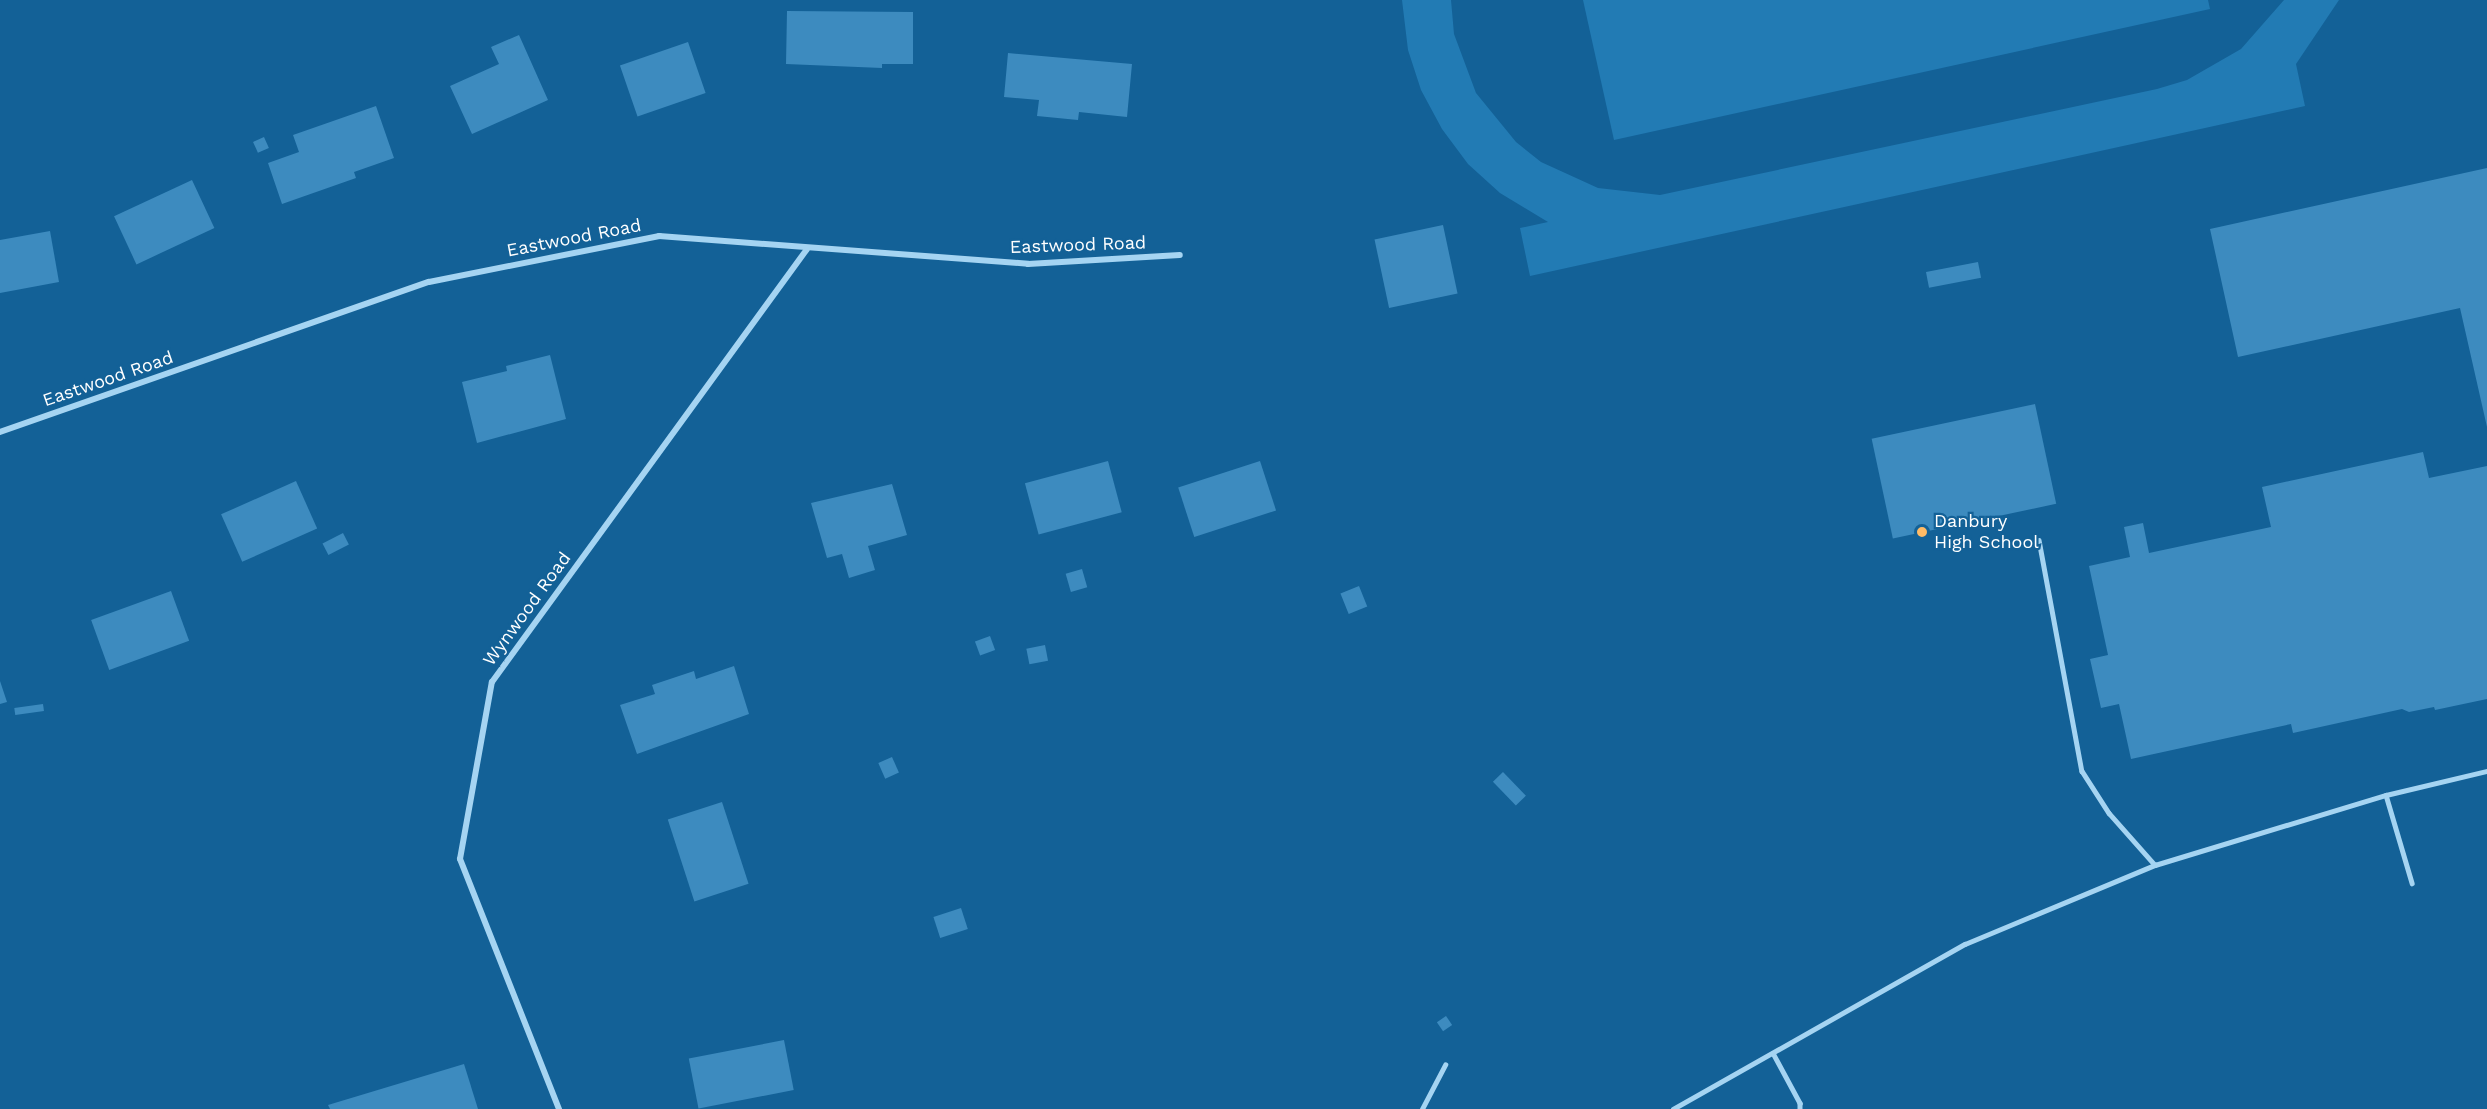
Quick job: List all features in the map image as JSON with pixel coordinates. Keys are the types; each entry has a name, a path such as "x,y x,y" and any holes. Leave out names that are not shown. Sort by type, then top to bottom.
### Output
{"street":[{"name":"Eastwood Road","path":"0,432 429,282 659,236 1028,264 1180,255"},
{"name":"Wynwood Road","path":"559,1109 460,859 492,682 807,249"}],"lane":[{"path":"2039,540 2082,771 2109,813 2155,865"},
{"path":"1673,1109 1965,944 2155,865 2386,795 2487,771"},
{"path":"2386,795 2412,883"},
{"path":"1773,1053 1800,1103 1800,1109"},
{"path":"1422,1109 1445,1065"}],"shaded area":[{"path":"1402,0 1451,0 1454,34 1476,93 1516,142 1541,162 1598,188 1660,195 2157,89 2187,80 2241,49 2284,0 2339,0 2296,64 2305,106 1530,276 1520,228 1548,222 1500,193 1468,164 1442,129 1421,90 1408,50"},
{"path":"1583,0 2208,0 2210,9 1614,140"}],"building":[{"path":"787,11 913,12 913,64 882,64 882,68 786,64"},
{"path":"519,35 548,100 472,134 450,86 499,64 491,47"},
{"path":"688,42 706,93 638,116 620,65"},
{"path":"1008,53 1132,64 1127,117 1079,112 1078,120 1037,116 1039,100 1004,97"},
{"path":"376,106 394,158 354,172 356,178 282,204 268,163 299,152 293,135"},
{"path":"264,137 269,148 258,153 253,142"},
{"path":"2487,168 2487,427 2460,308 2238,357 2210,229"},
{"path":"192,180 214,228 136,264 114,216"},
{"path":"1443,225 1458,293 1389,308 1375,240"},
{"path":"50,231 59,282 0,293 0,240"},
{"path":"1978,262 1981,278 1929,288 1926,272"},
{"path":"550,355 566,419 477,443 462,382 507,371 506,366"},
{"path":"2035,404 2056,504 1893,538 1872,439"},
{"path":"2423,452 2429,478 2487,466 2487,699 2435,710 2434,707 2409,712 2402,709 2293,733 2291,724 2131,759 2119,704 2101,708 2090,659 2108,655 2089,566 2130,557 2124,527 2143,523 2149,553 2271,527 2262,487"},
{"path":"1108,461 1122,512 1039,534 1025,483"},
{"path":"1260,461 1276,510 1194,537 1178,488"},
{"path":"296,481 317,529 242,562 221,514"},
{"path":"892,484 907,535 868,546 875,570 849,578 842,554 827,558 811,503"},
{"path":"343,533 349,545 328,555 323,543"},
{"path":"1082,569 1087,587 1071,592 1066,574"},
{"path":"1359,586 1367,606 1349,614 1340,593"},
{"path":"171,591 189,641 109,670 91,620"},
{"path":"990,636 995,650 980,656 975,641"},
{"path":"1045,645 1048,661 1029,664 1026,649"},
{"path":"734,666 749,714 637,754 620,705 655,694 652,685 694,671 696,679"},
{"path":"0,681 7,702 0,704"},
{"path":"43,704 44,711 15,715 14,708"},
{"path":"892,757 899,773 885,779 878,763"},
{"path":"1503,772 1526,796 1516,805 1493,782"},
{"path":"722,802 749,884 694,901 668,820"},
{"path":"961,908 968,929 940,938 933,917"},
{"path":"1446,1016 1452,1025 1443,1031 1437,1022"},
{"path":"784,1040 794,1090 699,1109 689,1059"},
{"path":"464,1064 478,1109 330,1109 328,1105"}],"place":[{"name":"Danbury High School","path":"1922,532"}]}
